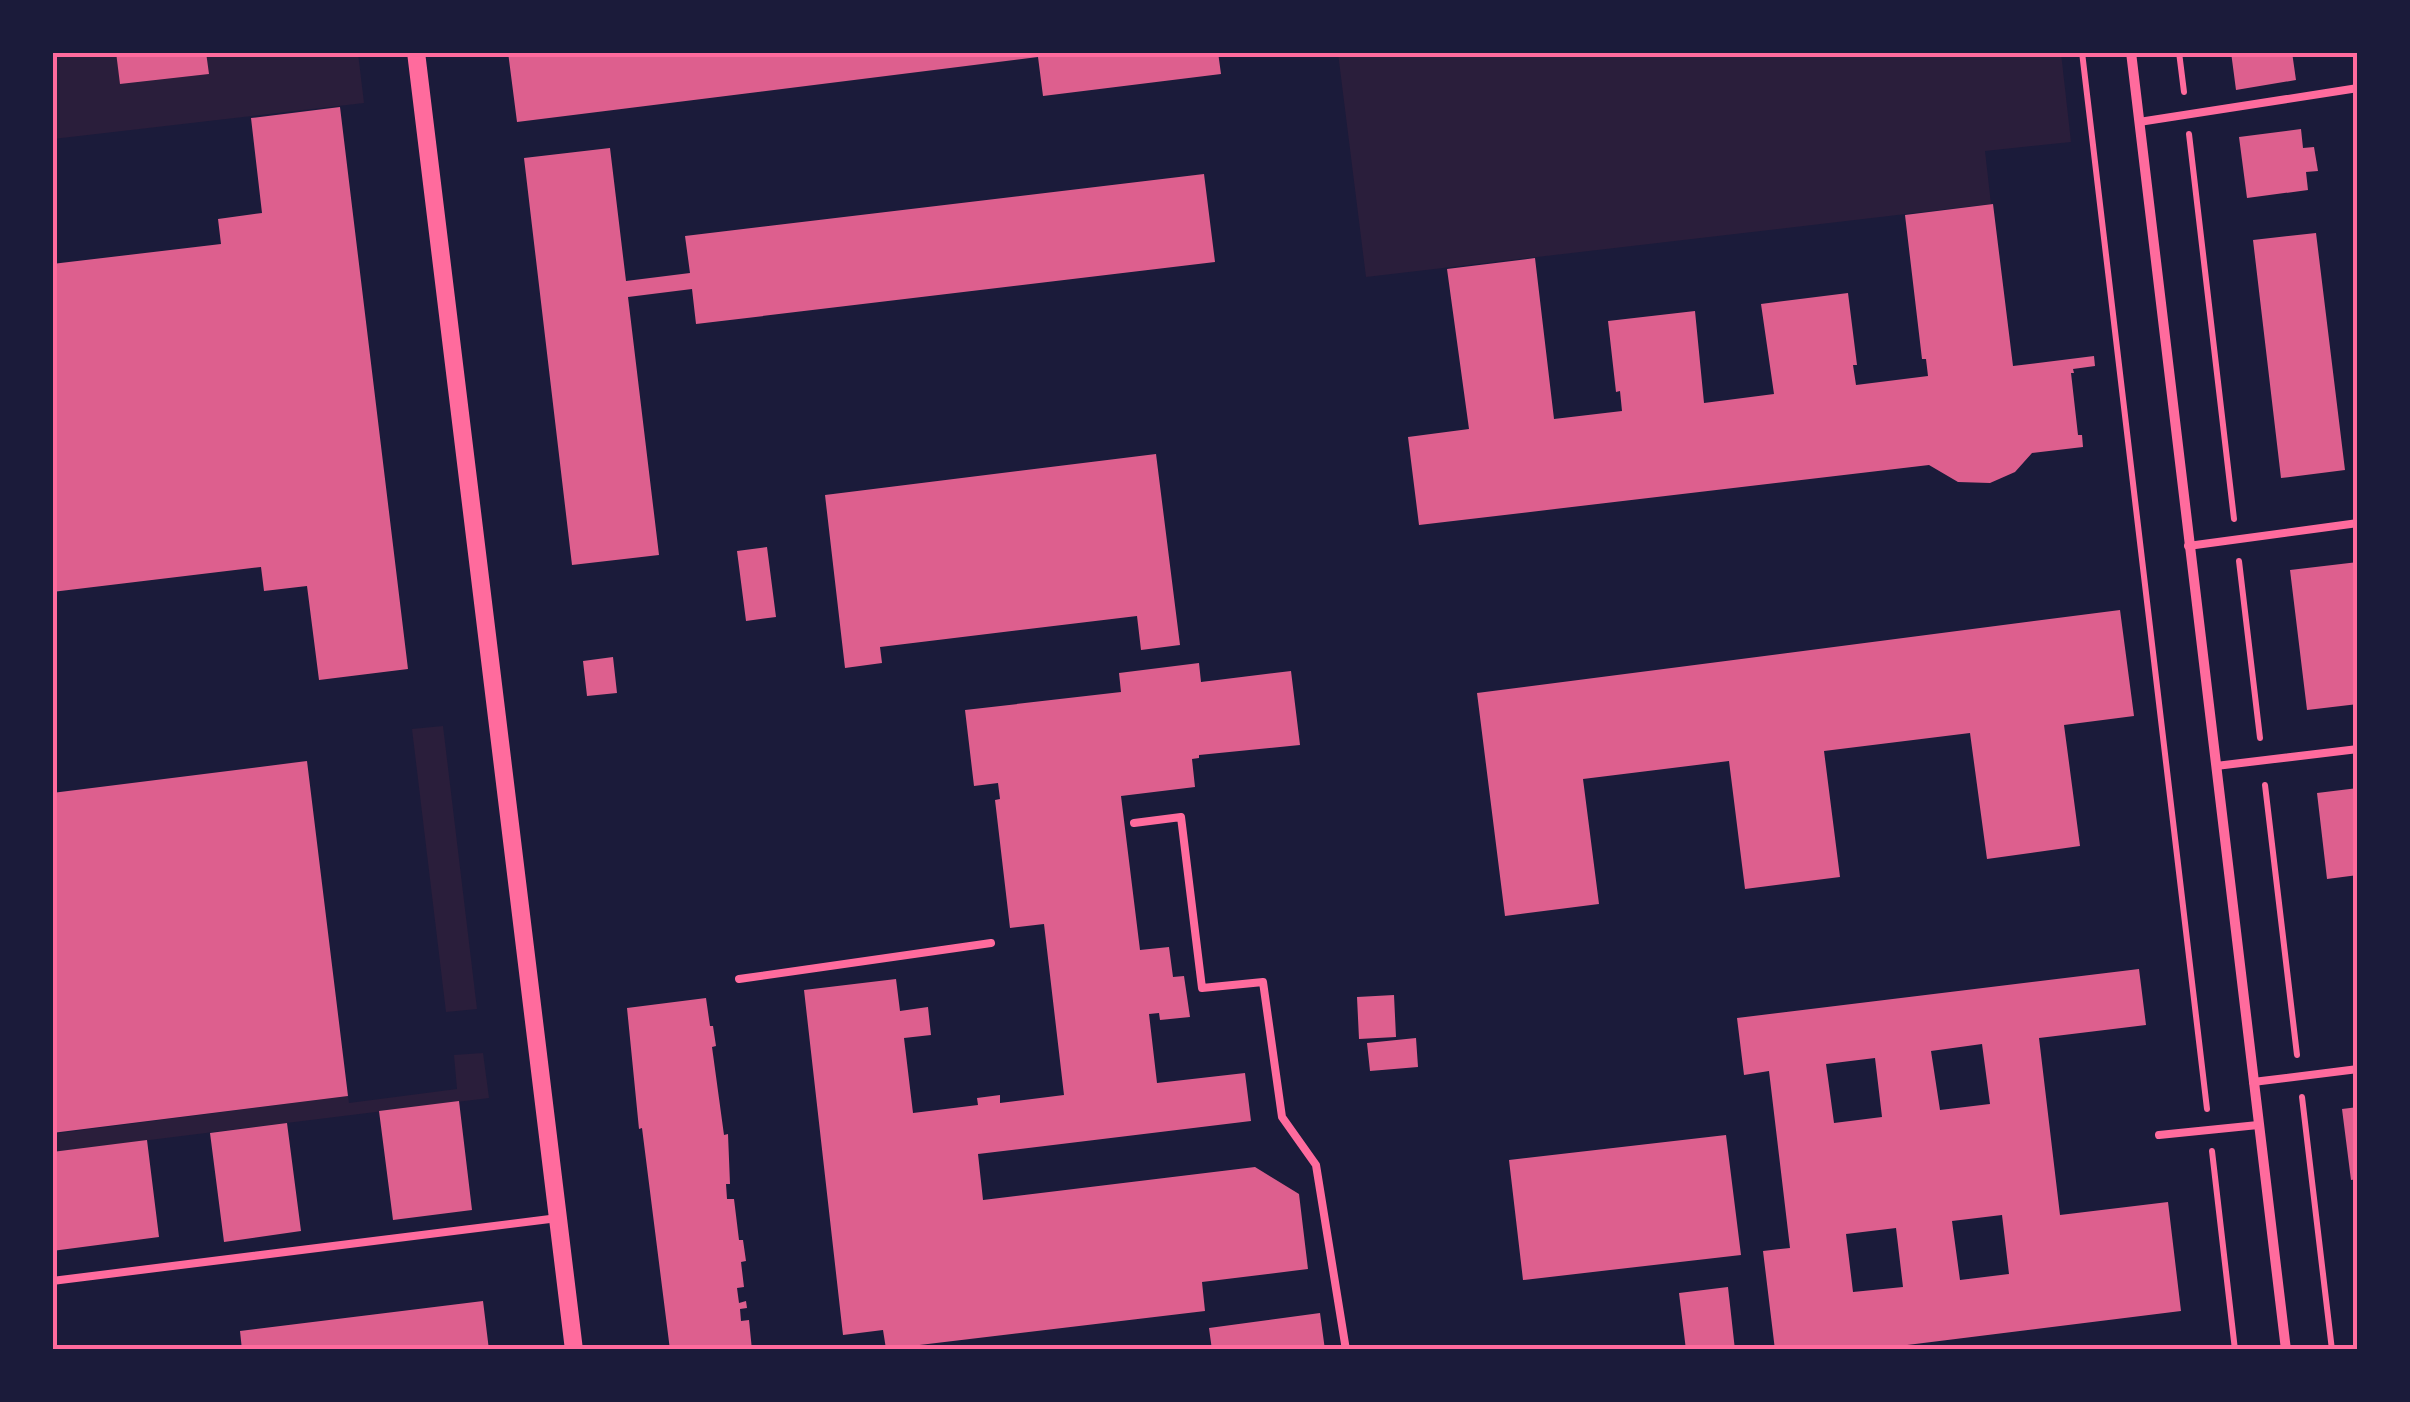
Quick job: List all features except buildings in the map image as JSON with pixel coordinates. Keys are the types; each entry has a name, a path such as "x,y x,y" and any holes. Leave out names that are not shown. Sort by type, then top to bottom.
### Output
{"street":[{"path":"416,52 574,1350"},
{"path":"2132,52 2286,1350"}],"lane":[{"path":"2139,122 2358,88"},
{"path":"2188,546 2358,523"},
{"path":"2216,766 2358,749"},
{"path":"1134,823 1182,817 1202,988 1263,982 1282,1118 1316,1165 1346,1350"},
{"path":"740,978 991,943"},
{"path":"2252,1082 2358,1069"},
{"path":"2158,1135 2258,1125"},
{"path":"52,1281 558,1218"}],"path":[{"path":"2082,52 2235,1350"},
{"path":"2179,52 2332,1350"}],"shaded area":[{"path":"52,53 116,53 121,84 208,74 206,53 358,53 364,103 53,139"},
{"path":"1338,53 2061,53 2071,142 1985,151 1991,204 1366,277"},
{"path":"443,726 477,1009 446,1012 412,729"},
{"path":"483,1053 489,1098 53,1152 52,1134 348,1096 349,1103 457,1089 454,1055"}]}
